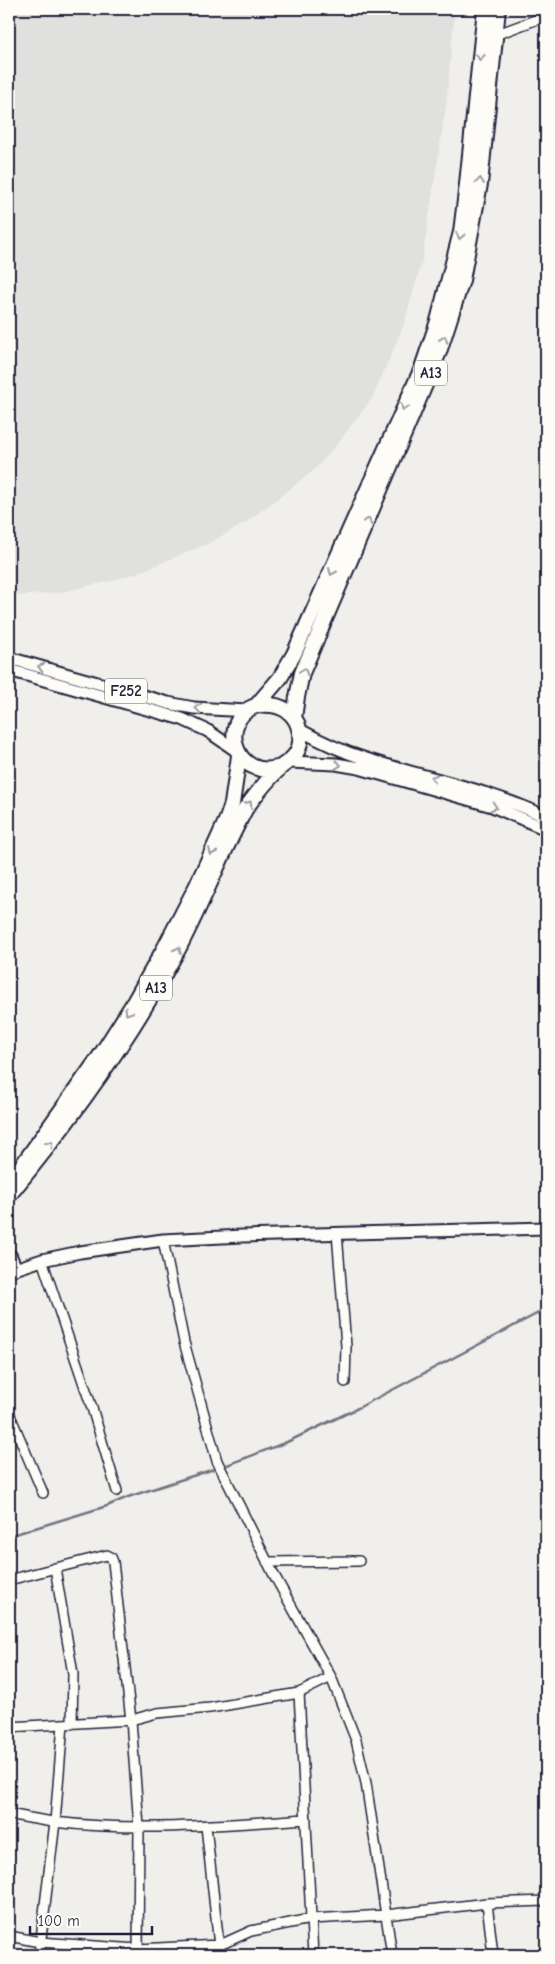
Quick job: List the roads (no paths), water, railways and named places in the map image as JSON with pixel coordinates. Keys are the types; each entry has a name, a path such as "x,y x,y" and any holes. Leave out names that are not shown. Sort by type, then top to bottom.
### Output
{"highway":[{"name":"A13","path":"9,1187 15,1174 100,1056 133,1004 164,950 197,885 227,820 232,804 238,753 234,740 234,729 239,719 280,678 294,654 422,368 438,321 461,232 485,9"},
{"name":"A13","path":"9,1195 63,1128 110,1062 175,954 246,808 296,753 300,742 297,724 297,696 302,673 428,379 457,298 470,243 480,184 498,9"},
{"path":"251,709 267,704 277,706 287,711 297,724"},
{"path":"238,753 254,768 272,770 285,765"}],"main road":[{"name":"F252","path":"9,658 168,703 194,708 251,709"},
{"name":"F252","path":"9,670 182,719 208,731 238,753"},
{"path":"297,724 326,744 362,758 506,800 546,817"},
{"path":"285,765 336,764 359,768 492,806 546,829"},
{"path":"11,1265 80,1252 163,1240 337,1233 546,1228"}],"street":[{"path":"495,35 546,16"},
{"path":"337,1233 346,1346 345,1382"},
{"path":"163,1240 184,1342 217,1461 267,1562 331,1677 356,1740 366,1784 392,1955"},
{"path":"42,1260 92,1408 117,1491"},
{"path":"9,1413 43,1493"},
{"path":"9,1580 107,1555 111,1557 113,1562 131,1720 139,1826 137,1952"},
{"path":"267,1562 359,1561"},
{"path":"39,1955 73,1674 55,1568"},
{"path":"9,1727 131,1720 157,1713 210,1708 298,1693 331,1677"},
{"path":"298,1693 313,1955"},
{"path":"9,1814 55,1822 139,1826 206,1826 306,1819"},
{"path":"206,1826 220,1955"},
{"path":"9,1936 40,1942 137,1952 220,1945 251,1931 310,1920 386,1915 487,1904 546,1901"},
{"path":"487,1904 493,1955"}],"waterway":[{"path":"222,1467 287,1442 358,1408 546,1309"},
{"path":"9,1536 107,1506 128,1497 217,1468"}]}
